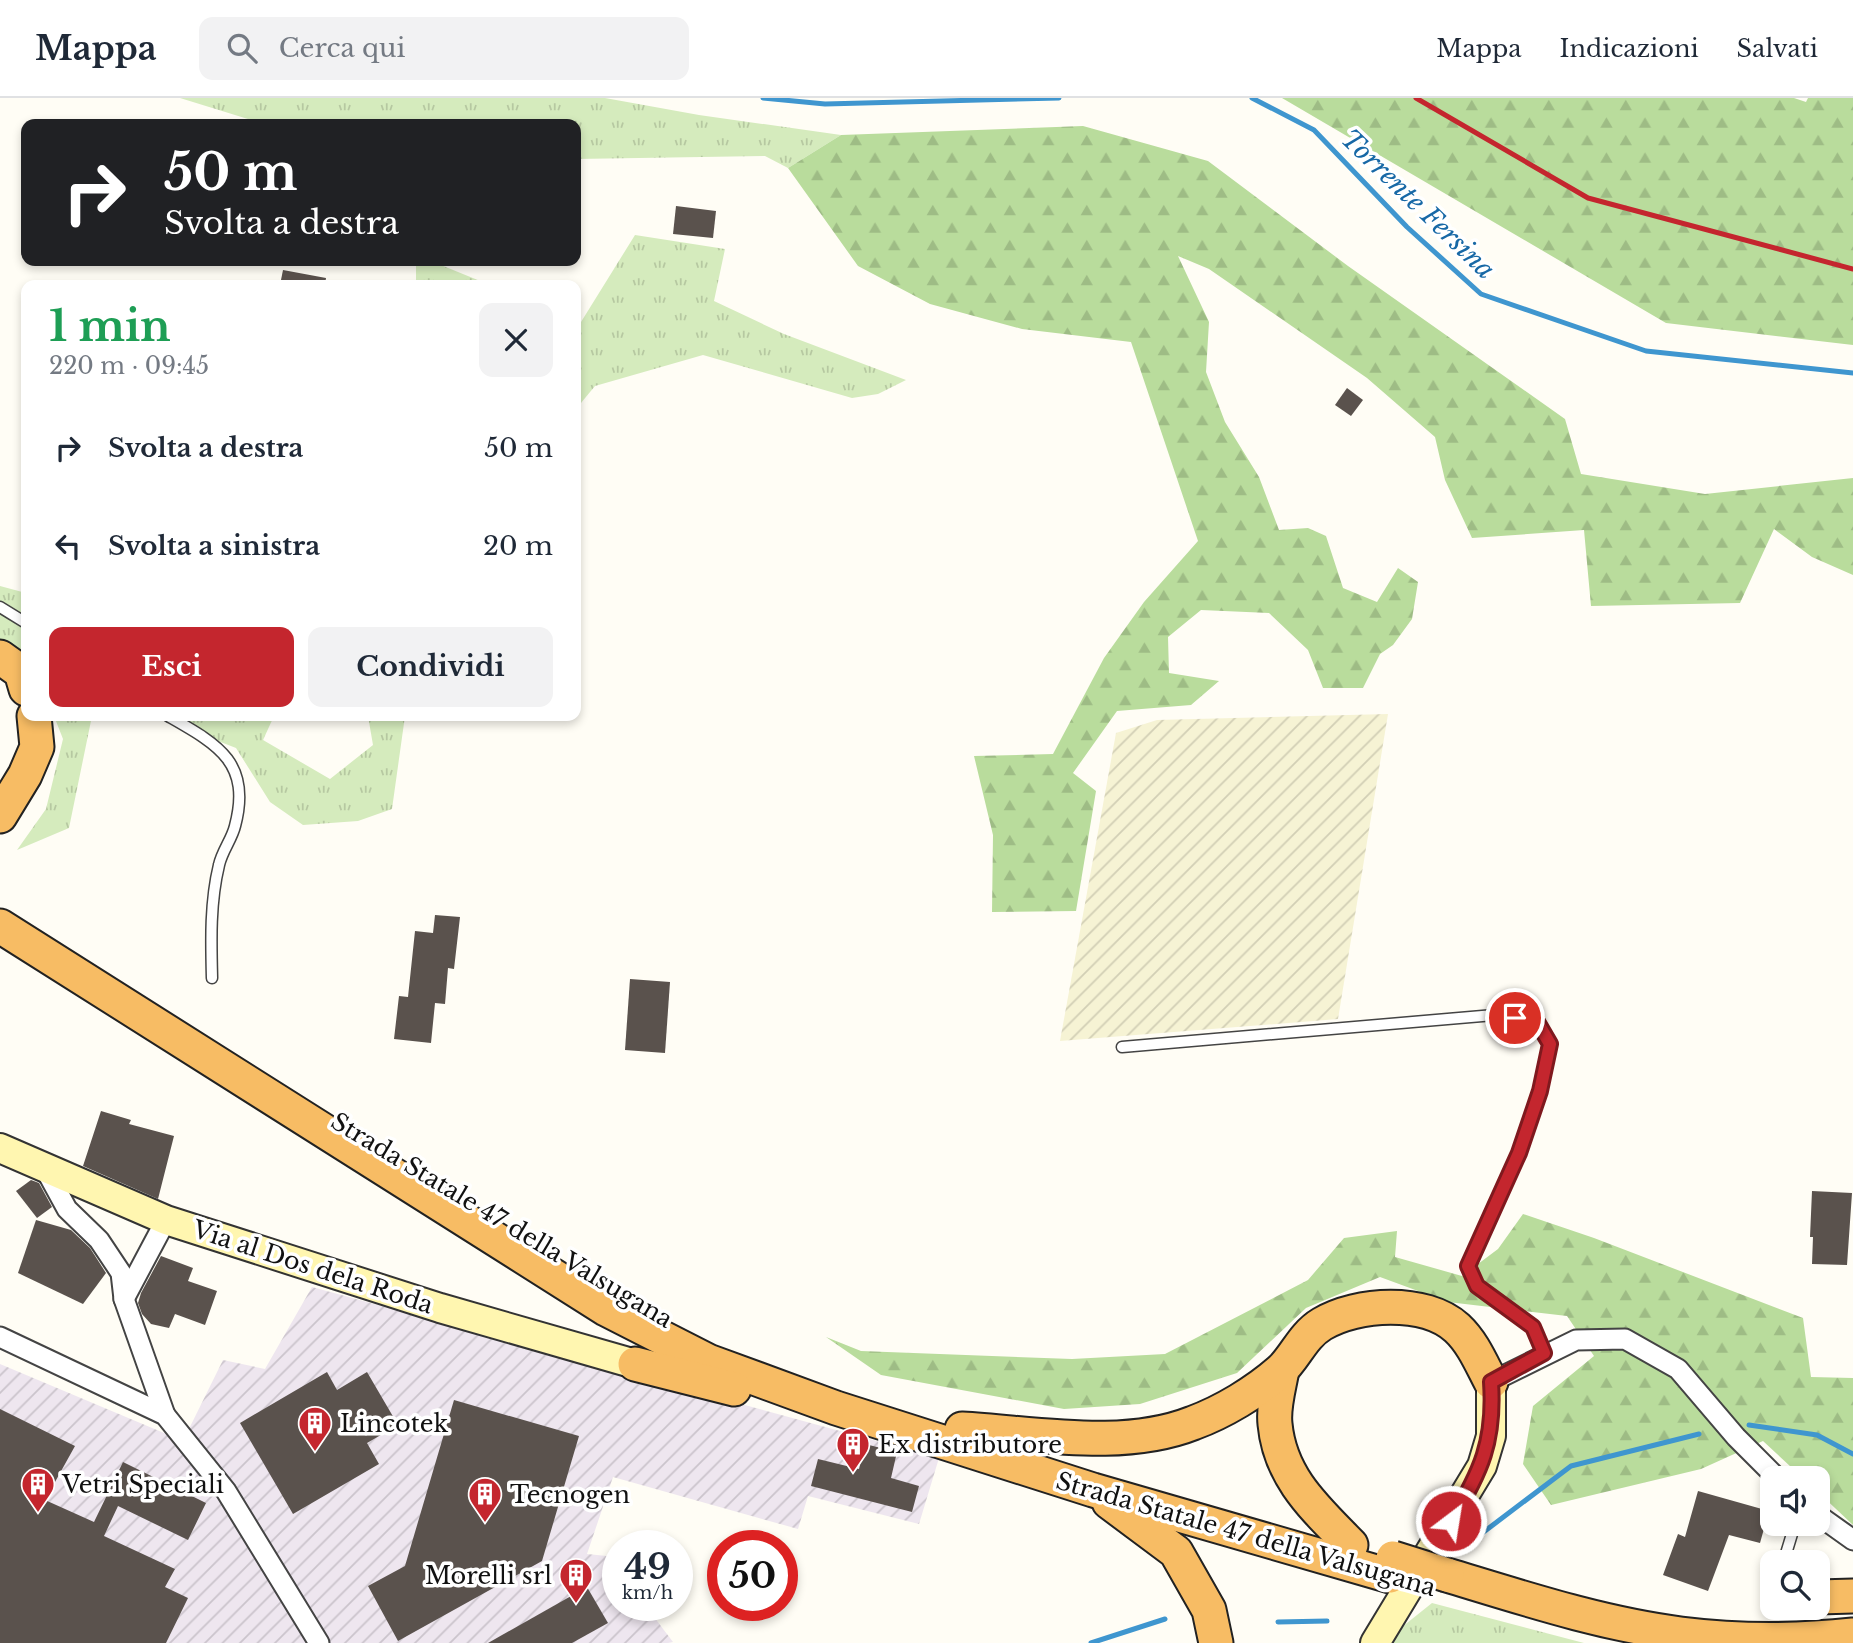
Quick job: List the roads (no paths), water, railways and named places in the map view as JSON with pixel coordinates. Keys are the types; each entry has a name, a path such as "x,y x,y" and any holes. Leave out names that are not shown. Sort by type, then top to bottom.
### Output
{"highway":[{"path":"0,657 21,672"},
{"path":"0,816 25,775 37,747 34,721"},
{"name":"Strada Statale 47 della Valsugana","path":"0,912 619,1296 680,1327 781,1370 962,1429 1351,1545 1392,1567"},
{"name":"Strada Statale 47 della Valsugana","path":"0,926 606,1309 708,1361 836,1408 1093,1490 1392,1567 1445,1584 1682,1634 1758,1638 1853,1635"},
{"path":"1351,1545 1306,1499 1286,1470 1274,1423 1282,1370 1295,1348 1321,1325 1356,1308 1393,1306 1430,1315 1456,1327 1475,1349 1491,1382"},
{"path":"635,1364 729,1388 836,1408"},
{"path":"962,1429 1139,1438 1193,1423 1235,1402 1282,1370"},
{"path":"1093,1490 1176,1552 1209,1609 1216,1643"},
{"name":"Strada Statale 47 della Valsugana","path":"1445,1584 1502,1614 1619,1643"},
{"path":"1830,1597 1853,1596"}],"main road":[{"name":"Via al Dos dela Roda","path":"0,1148 166,1220 440,1308 635,1364"},
{"path":"1375,1643 1482,1466 1491,1436 1491,1382"}],"street":[{"path":"44,1167 67,1209 99,1240 121,1273 124,1299 165,1415 226,1491 319,1643"},
{"path":"124,1299 166,1220"},
{"path":"0,1337 165,1415"},
{"path":"1491,1382 1544,1353 1576,1340 1625,1339 1678,1369 1736,1437 1765,1466"},
{"path":"1830,1524 1853,1540"}],"lane":[{"path":"0,607 21,620"},
{"path":"176,721 219,746 237,771 240,800 235,828 219,864 212,915 212,978"},
{"path":"1122,1047 1494,1015 1536,1020 1550,1044 1540,1091 1519,1153 1468,1266 1477,1286 1533,1327 1544,1353"}],"waterway":[{"name":"Torrente Fersina","path":"763,98 825,104 1059,98"},
{"name":"Torrente Fersina","path":"1252,98 1314,130 1407,227 1481,294 1646,351 1853,373"},
{"path":"1749,1425 1817,1435 1853,1454"},
{"path":"1477,1537 1571,1466 1699,1434"},
{"path":"1091,1643 1165,1619"},
{"path":"1278,1622 1327,1621"}],"railway":[{"path":"1416,98 1588,198 1853,269"}],"place":[{"name":"Lincotek","path":"315,1453"},
{"name":"Ex distributore","path":"853,1474"},
{"name":"Vetri Speciali","path":"38,1514"},
{"name":"Tecnogen","path":"485,1524"},
{"name":"Morelli srl","path":"576,1605"}]}
